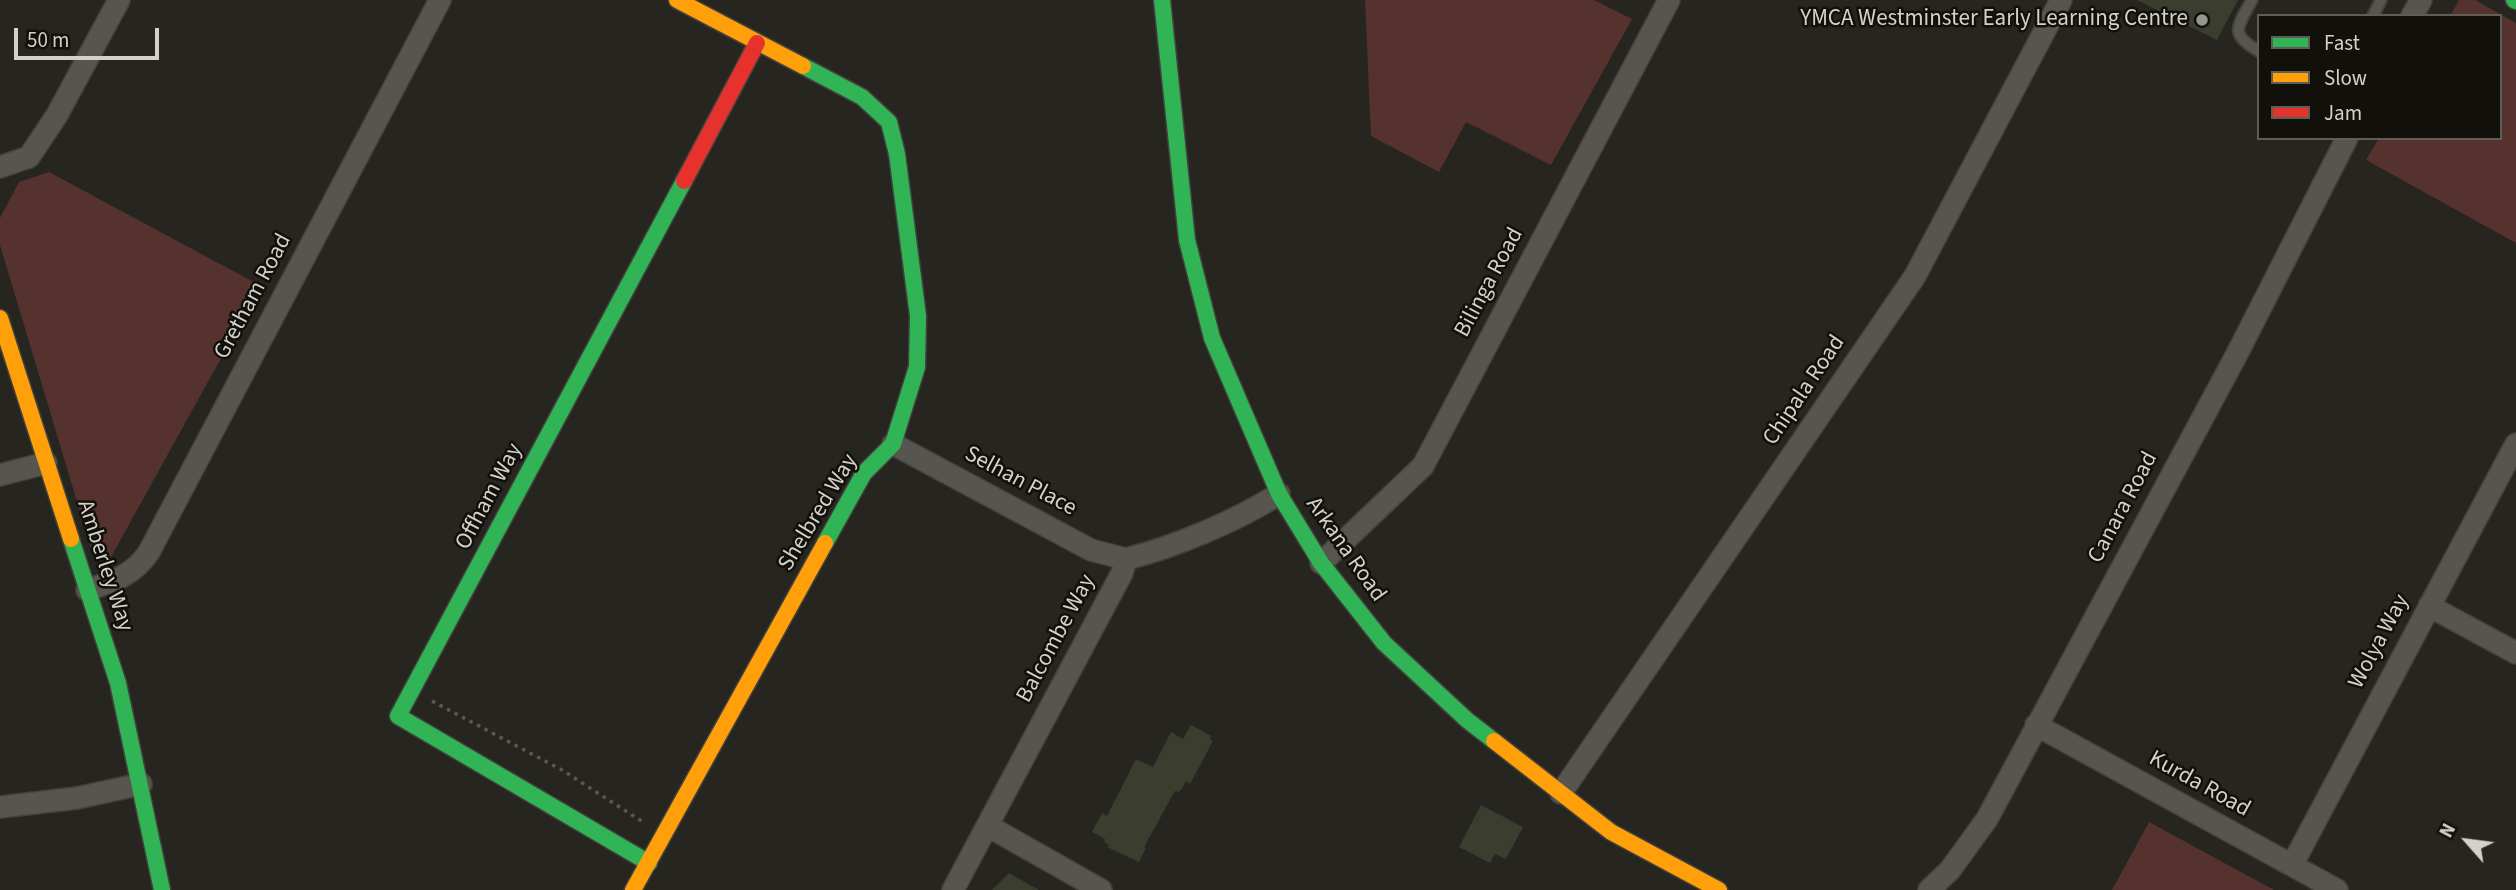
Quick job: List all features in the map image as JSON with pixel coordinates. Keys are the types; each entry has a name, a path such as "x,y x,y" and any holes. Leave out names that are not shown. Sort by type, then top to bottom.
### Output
{"street":[{"path":"0,167 29,157 57,115 119,0"},
{"name":"Gretham Road","path":"87,590 129,573 142,563 149,552 440,0"},
{"name":"Shelbred Way","path":"633,890 864,473 892,444 916,367 918,316 897,154 888,122 862,97 677,0"},
{"name":"Arkana Road","path":"1162,0 1187,240 1212,338 1279,494 1321,563 1384,643 1467,720 1611,832 1718,890"},
{"name":"Bilinga Road","path":"1321,563 1423,466 1669,0"},
{"name":"Chipala Road","path":"1561,793 1915,276 2061,0"},
{"name":"Arkana Road","path":"1172,79 1178,13"},
{"name":"Offham Way","path":"649,863 398,716 757,43"},
{"name":"Canara Road","path":"1929,890 1950,870 1987,819 2238,352 2346,140"},
{"name":"Amberley Way","path":"0,318 118,683 162,890"},
{"name":"Selhan Place","path":"892,444 1091,550 1126,559"},
{"name":"Wolya Way","path":"2292,865 2516,444"},
{"path":"0,475 47,463"},
{"name":"Balcombe Way","path":"953,890 1122,573 1126,559 1147,554 1251,512 1279,494"},
{"path":"2429,606 2516,653"},
{"name":"Kurda Road","path":"2036,725 2337,890"},
{"path":"0,807 77,798 141,784"},
{"path":"988,826 1101,890"},
{"name":"Amberley Way","path":"148,890 149,833"}],"lane":[{"path":"2252,0 2239,25 2239,35 2242,42 2257,50"}],"path":[{"path":"438,690 432,702 562,769 648,826 661,818 671,824"}],"shaded area":[{"path":"1365,0 1594,0 1632,19 1551,165 1466,122 1439,172 1371,136"},
{"path":"2459,0 2475,0 2500,14 2451,14"},
{"path":"2502,15 2516,23 2516,243 2366,160 2378,140 2502,140"},
{"path":"49,172 261,286 111,557 91,548 0,245 0,218 19,182"},
{"path":"2149,822 2274,890 2112,890"}],"building":[{"name":"YMCA Westminster Early Learning Centre","path":"2137,0 2238,0 2217,40"},
{"path":"1191,725 1211,736 1213,741 1190,784 1186,781 1182,789 1175,791 1144,847 1146,848 1139,862 1107,847 1109,845 1104,842 1105,839 1092,832 1102,813 1107,816 1136,759 1153,767 1171,732 1183,739"},
{"path":"1481,805 1523,827 1506,859 1495,854 1490,863 1459,847"},
{"path":"1009,873 1039,890 992,890"}],"traffic: fast":[{"path":"1162,0 1187,240 1212,338 1279,494 1321,563 1384,643 1467,720 1494,741"},
{"path":"803,66 862,97 889,122 897,154 918,316 917,367 893,444 864,473 825,543"},
{"path":"649,863 398,716 684,181"},
{"path":"71,539 118,683 162,890"}],"traffic: slow":[{"path":"677,0 803,66"},
{"path":"0,318 71,539"},
{"path":"633,890 825,543"},
{"path":"1494,741 1611,832 1719,890"}],"traffic: jam":[{"path":"684,181 757,43"}],"place":[{"name":"YMCA Westminster Early Learning Centre","path":"2202,20"}]}
